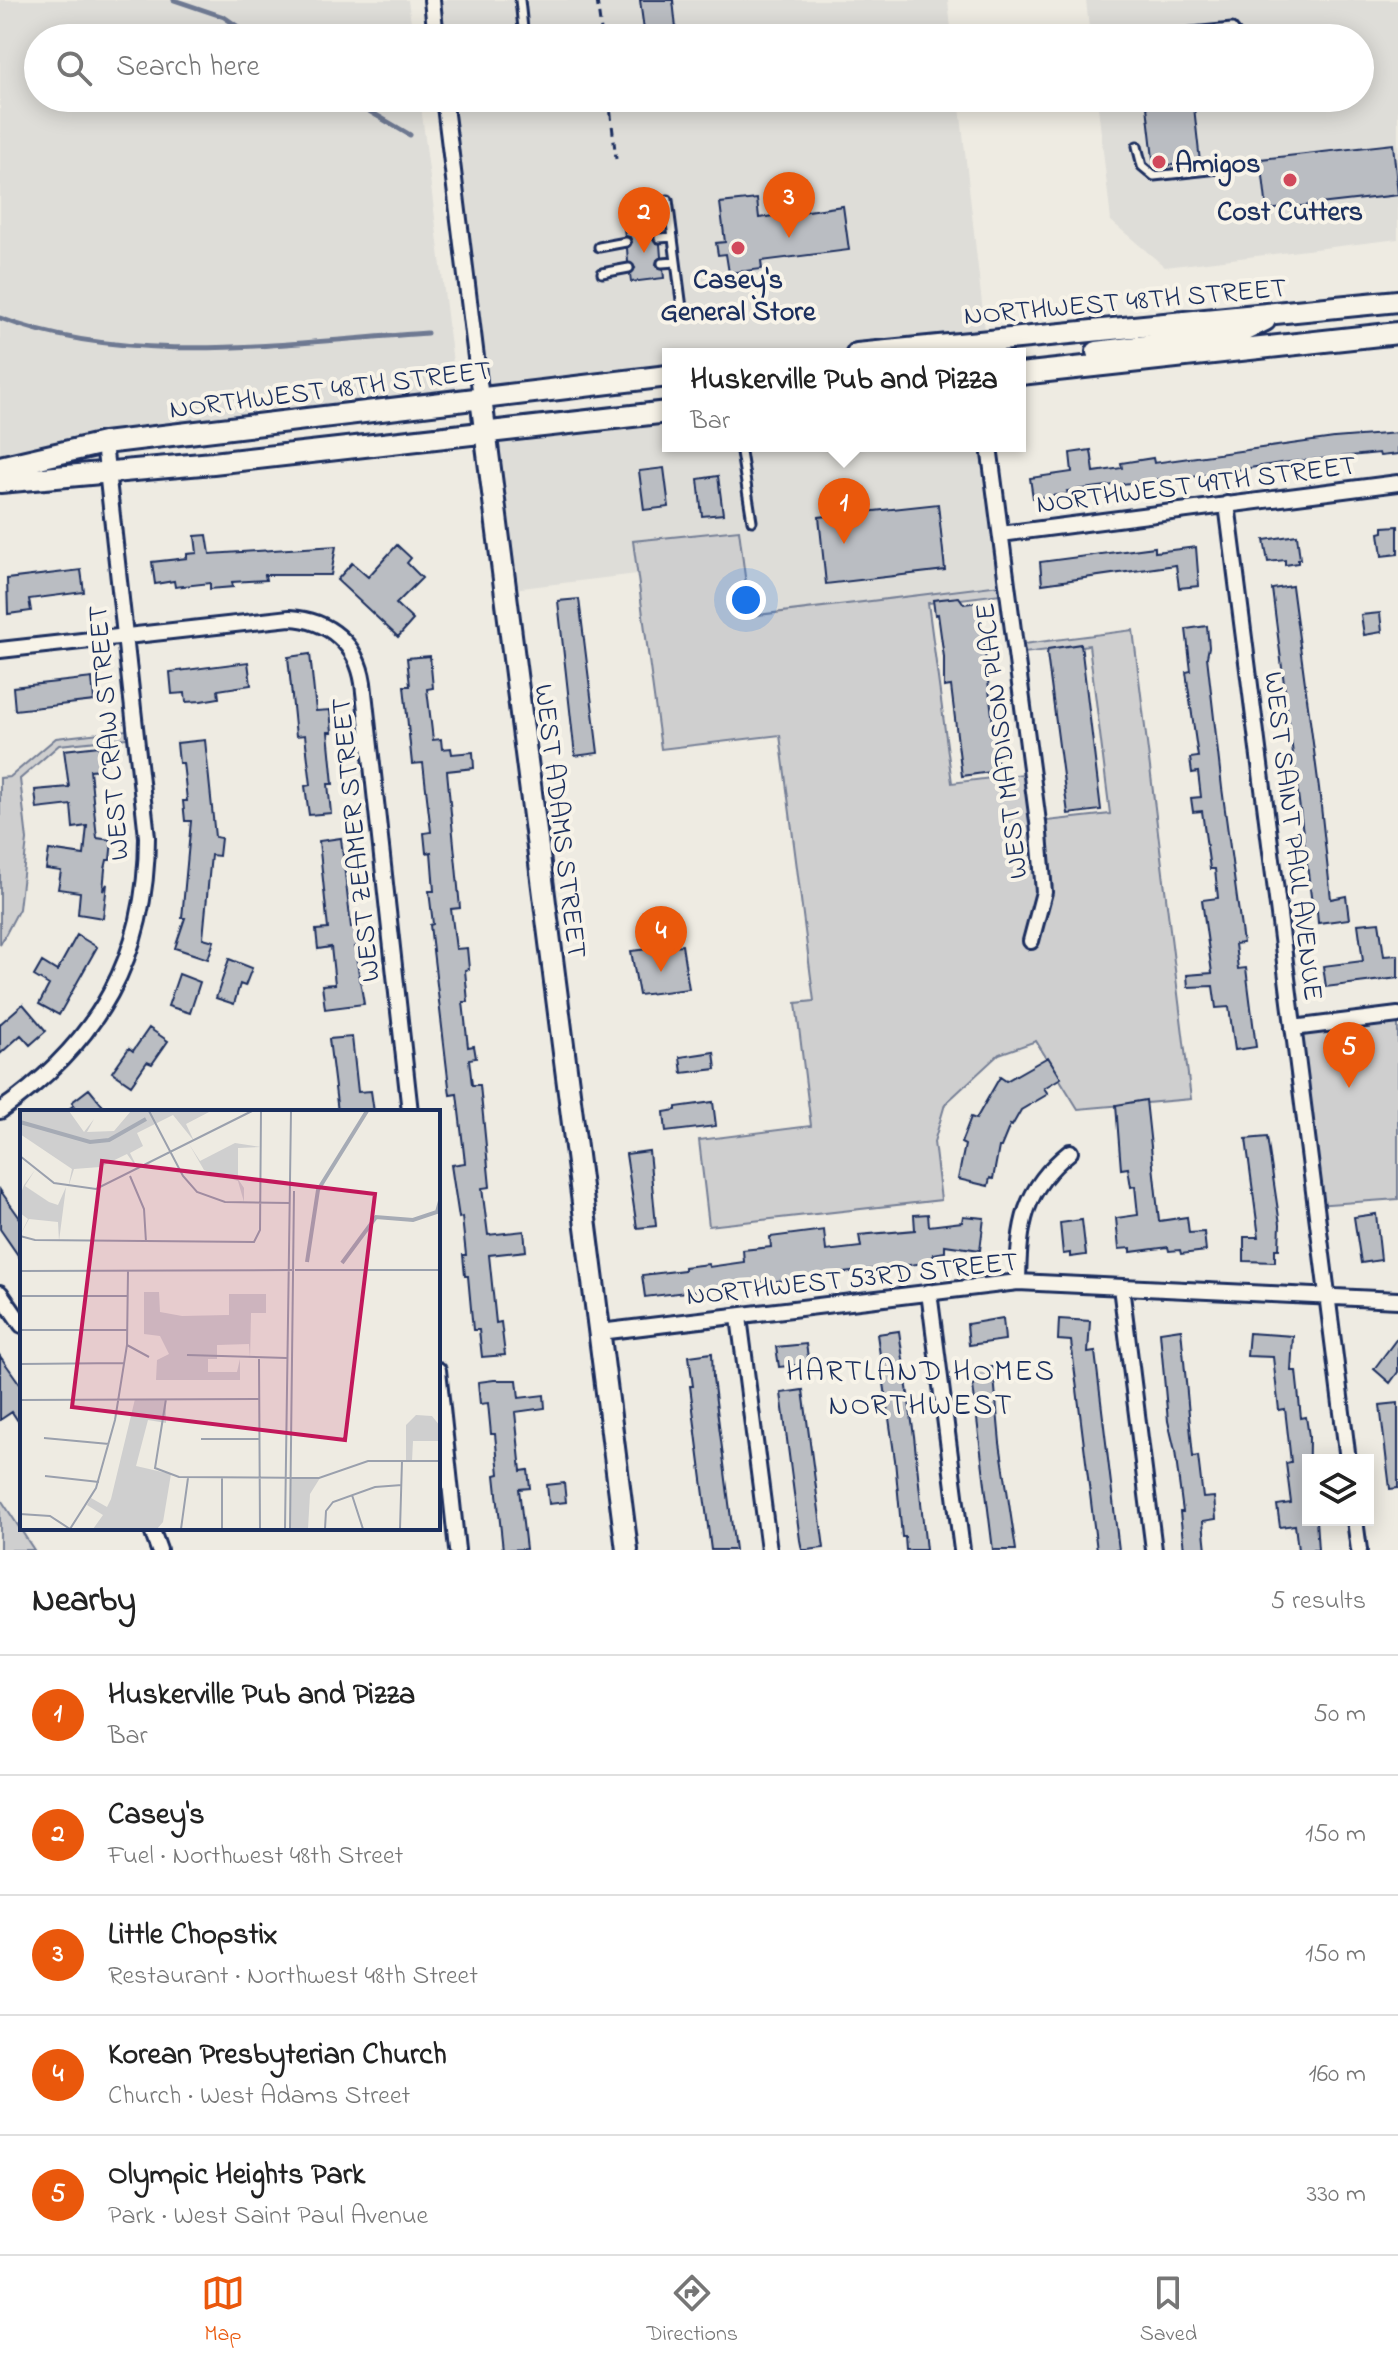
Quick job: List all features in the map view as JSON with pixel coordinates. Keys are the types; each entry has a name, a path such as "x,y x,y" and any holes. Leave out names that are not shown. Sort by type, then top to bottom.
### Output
{"main road":[{"name":"NORTHWEST 48TH STREET","path":"912,348 1398,301"},
{"path":"1026,360 1235,335 1276,314"},
{"name":"NORTHWEST 48TH STREET","path":"1026,373 1398,333"},
{"name":"NORTHWEST 48TH STREET","path":"0,467 104,443 662,377"},
{"name":"WEST ADAMS STREET","path":"481,398 627,1550"},
{"path":"0,482 213,463 662,413"}],"street":[{"path":"432,0 435,24"},
{"name":"WEST ADAMS STREET","path":"446,112 481,398"},
{"name":"WEST CRAW STREET","path":"0,1111 47,1076 94,1023 125,966 143,903 147,837 104,443"},
{"name":"WEST MADISON PLACE","path":"990,452 1044,892 1031,941"},
{"name":"NORTHWEST 49TH STREET","path":"1001,534 1398,483"},
{"name":"WEST SAINT PAUL AVENUE","path":"1227,504 1347,1454"},
{"name":"WEST ZEAMER STREET","path":"125,636 277,619 303,619 331,629 354,653 362,675 410,1110"},
{"path":"0,650 125,636"},
{"path":"1293,1028 1398,1015"},
{"path":"1018,1282 1023,1226 1032,1194 1048,1171 1070,1152"},
{"name":"NORTHWEST 53RD STREET","path":"600,1332 1018,1282 1398,1300"},
{"path":"1121,1287 1154,1550"},
{"path":"929,1292 962,1550"},
{"path":"0,1293 20,1322"},
{"path":"739,1317 769,1550"},
{"path":"440,1389 457,1550"},
{"path":"1356,1526 1359,1550"},
{"path":"152,1530 159,1550"}],"lane":[{"path":"520,0 523,24"},
{"path":"1137,146 1142,166 1154,176 1228,168"},
{"path":"668,200 682,308"},
{"path":"659,238 673,237"},
{"path":"599,247 626,242"},
{"path":"662,263 676,262"},
{"path":"602,273 629,268"},
{"path":"741,452 752,521"}],"path":[{"path":"597,0 600,24"},
{"path":"611,112 616,159"}],"shaded area":[{"path":"0,0 408,0 411,24 24,24 24,112 422,112 458,403 0,455"},
{"path":"432,0 948,0 951,24 435,24"},
{"path":"1086,0 1398,0 1398,239 1165,267 1111,221 1099,112 1374,112 1374,24 1089,24"},
{"path":"446,112 961,112 986,340 912,348 662,348 662,377 481,398"},
{"path":"662,413 662,452 990,452 1008,584 749,616 738,530 633,541 637,574 505,590 485,432"},
{"path":"739,530 750,616 1008,584 1009,593 928,603 952,783 1031,773 1038,822 1110,814 1089,645 1016,654 1015,645 1133,630 1191,1099 1078,1109 1036,1041 999,1054 945,1104 934,1142 941,1200 709,1226 699,1140 811,1126 796,1003 814,1001 780,735 661,749 633,541"},
{"path":"135,729 136,737 59,745 20,779 27,840 19,909 0,945 0,778 10,777 56,738"},
{"path":"1398,1015 1398,1199 1315,1205 1293,1028"},
{"path":"0,1498 34,1550 0,1550"}],"building":[{"path":"640,0 673,0 676,24 643,24"},
{"path":"1148,112 1195,112 1200,162 1154,167"},
{"path":"1393,144 1398,195 1267,210 1261,159"},
{"path":"757,199 759,218 843,206 849,250 761,261 762,269 729,273 726,254 718,255 716,243 725,242 720,203"},
{"path":"657,218 658,232 653,239 660,244 661,257 656,264 663,269 664,278 631,282 630,274 635,268 628,262 627,248 632,242 630,237 625,236 623,222"},
{"path":"1398,433 1398,454 1380,456 1379,453 1281,463 1033,498 1030,478 1072,472 1070,453 1091,450 1094,472 1122,468 1121,463 1153,458 1154,463 1334,438"},
{"path":"664,468 669,507 644,510 639,471"},
{"path":"718,476 723,514 702,516 698,479"},
{"path":"938,504 945,570 826,584 819,517"},
{"path":"1398,526 1398,554 1382,556 1379,533 1383,532 1383,527"},
{"path":"207,535 210,554 336,546 331,575 265,575 266,580 232,582 233,587 210,589 210,583 175,587 174,581 155,584 152,562 187,558 187,554 197,553 195,536"},
{"path":"1297,535 1298,563 1285,565 1285,560 1268,562 1264,540"},
{"path":"397,545 411,558 407,563 422,578 396,604 413,620 398,637 337,580 352,563 368,577"},
{"path":"1155,547 1155,552 1196,547 1199,586 1179,588 1176,565 1042,584 1040,562"},
{"path":"81,570 84,592 29,599 31,611 8,614 7,579"},
{"path":"1292,586 1331,899 1346,896 1349,919 1318,923 1317,911 1313,912 1272,589"},
{"path":"959,597 964,604 979,602 998,767 991,768 991,772 962,776 951,686 944,687 944,657 933,600"},
{"path":"579,599 598,753 575,756 558,601"},
{"path":"1380,613 1382,632 1364,635 1361,615"},
{"path":"1207,626 1207,657 1243,943 1235,944 1238,969 1246,968 1256,1047 1235,1050 1229,1007 1216,1008 1213,986 1188,987 1187,975 1212,973 1202,900 1218,898 1215,869 1210,869 1202,811 1193,812 1191,798 1201,797 1198,772 1192,773 1190,758 1198,757 1186,672 1191,671 1186,629"},
{"path":"1081,644 1101,810 1068,814 1047,654 1048,649"},
{"path":"310,654 316,711 330,710 332,732 328,732 333,784 328,784 331,813 309,815 305,786 311,785 305,735 296,736 288,657"},
{"path":"430,656 433,688 427,689 433,740 441,739 442,749 451,748 452,754 473,752 474,768 447,771 460,908 451,909 456,949 467,948 469,969 465,970 468,1002 463,1002 468,1047 474,1046 476,1058 469,1059 472,1085 480,1085 490,1187 482,1188 488,1235 524,1231 526,1251 489,1255 496,1323 501,1322 505,1355 482,1357 479,1330 473,1330 468,1276 465,1276 462,1217 459,1218 451,1165 465,1163 457,1094 450,1095 430,925 433,924 429,891 434,891 431,852 426,853 424,833 431,832 423,763 412,764 404,686 410,686 407,658"},
{"path":"248,662 251,685 218,690 219,698 201,701 186,702 185,693 172,694 170,672"},
{"path":"92,678 94,701 15,710 13,687"},
{"path":"205,740 215,837 221,838 219,856 211,855 203,938 214,941 208,959 175,948 185,918 182,918 191,821 185,821 185,780 177,743"},
{"path":"99,746 102,769 90,770 97,838 112,840 110,860 107,860 105,869 103,891 107,884 103,918 78,914 80,892 58,889 61,871 46,869 49,850 84,855 87,826 73,828 71,805 37,809 35,790 69,787 64,750"},
{"path":"341,838 351,927 356,926 358,946 355,947 364,1004 325,1009 322,985 335,984 331,947 318,949 316,930 328,929 319,841"},
{"path":"1379,922 1384,956 1398,955 1398,978 1326,987 1323,966 1363,961 1358,924"},
{"path":"77,935 97,947 59,1015 39,1004 49,985 34,976 42,962 57,971"},
{"path":"682,945 689,989 639,995 631,951"},
{"path":"229,959 252,968 245,986 240,984 234,1004 216,998"},
{"path":"179,974 200,982 190,1013 168,1006"},
{"path":"23,1004 46,1031 30,1045 21,1035 0,1054 0,1024"},
{"path":"149,1028 168,1041 152,1064 147,1062 131,1085 112,1072 129,1048 133,1051"},
{"path":"352,1037 358,1092 371,1091 374,1110 338,1110 329,1039"},
{"path":"714,1052 716,1069 682,1073 680,1057"},
{"path":"1048,1057 1061,1078 1044,1088 1048,1094 1021,1110 1010,1125 999,1147 993,1179 990,1178 988,1186 958,1179 965,1145 961,1143 971,1117 976,1119 1000,1077 1006,1081"},
{"path":"89,1089 106,1110 68,1110 74,1105 72,1102"},
{"path":"1146,1100 1159,1221 1187,1217 1189,1233 1204,1232 1206,1251 1181,1254 1180,1250 1169,1251 1168,1247 1131,1252 1131,1248 1119,1249 1116,1218 1138,1215 1135,1186 1131,1187 1128,1168 1121,1169 1116,1105"},
{"path":"713,1102 716,1126 666,1132 664,1112 676,1110 676,1107"},
{"path":"1267,1137 1280,1224 1279,1249 1275,1249 1275,1262 1244,1261 1244,1237 1259,1237 1246,1139"},
{"path":"649,1151 656,1226 637,1228 626,1154"},
{"path":"0,1190 20,1218 20,1258 0,1229"},
{"path":"928,1214 929,1226 962,1222 963,1216 984,1218 980,1250 945,1245 945,1252 933,1254 934,1262 645,1297 642,1275 684,1270 684,1267 744,1262 743,1250 771,1247 770,1237 824,1230 826,1251 861,1247 859,1235 915,1230 914,1215"},
{"path":"1376,1214 1381,1260 1361,1263 1354,1217"},
{"path":"1082,1220 1086,1255 1070,1257 1070,1253 1063,1254 1060,1223"},
{"path":"1003,1318 1005,1340 969,1345 967,1324"},
{"path":"1059,1319 1090,1321 1088,1353 1095,1352 1119,1550 1097,1550 1071,1341 1058,1340"},
{"path":"1181,1329 1193,1457 1198,1456 1203,1498 1214,1497 1216,1519 1203,1521 1206,1550 1184,1550 1180,1512 1183,1512 1168,1421 1160,1332"},
{"path":"899,1331 926,1550 906,1550 905,1537 902,1537 895,1460 877,1334"},
{"path":"1249,1333 1293,1336 1291,1371 1296,1371 1301,1418 1306,1417 1309,1436 1309,1454 1302,1454 1302,1526 1316,1526 1318,1550 1298,1550 1295,1525 1280,1527 1277,1505 1291,1503 1286,1463 1291,1462 1285,1409 1279,1410 1273,1357 1247,1356"},
{"path":"1398,1337 1398,1372 1390,1383 1374,1369"},
{"path":"806,1344 809,1364 779,1367 776,1347"},
{"path":"712,1353 735,1550 711,1550 690,1386 693,1386 689,1356"},
{"path":"0,1356 20,1384 20,1424 12,1412 0,1420"},
{"path":"993,1366 1000,1443 1016,1550 993,1550 971,1369"},
{"path":"517,1380 519,1398 544,1395 545,1408 515,1412 521,1471 528,1470 530,1488 519,1489 526,1549 503,1550 495,1475 499,1474 495,1434 491,1434 488,1403 480,1404 478,1382"},
{"path":"803,1390 824,1548 807,1550 802,1550 800,1540 781,1393"},
{"path":"1398,1403 1398,1488 1390,1489 1380,1405"},
{"path":"564,1483 566,1502 549,1504 547,1485"}],"waterway":[{"path":"174,0 224,17 234,24"},
{"path":"371,112 410,135"},
{"path":"0,318 50,333 103,343 157,347 211,348 427,333"}],"place":[{"name":"Amigos","path":"1159,162"},
{"name":"Cost Cutters","path":"1290,180"},
{"name":"Little Chopstix","path":"789,238"},
{"name":"Casey's General Store","path":"738,248"},
{"name":"Casey's","path":"644,253"},
{"name":"Huskerville Pub and Pizza","path":"844,544"},
{"name":"Korean Presbyterian Church","path":"661,972"},
{"name":"Olympic Heights Park","path":"1349,1088"}],"district":[{"name":"HARTLAND HOMES NORTHWEST","path":"921,1387"}]}
